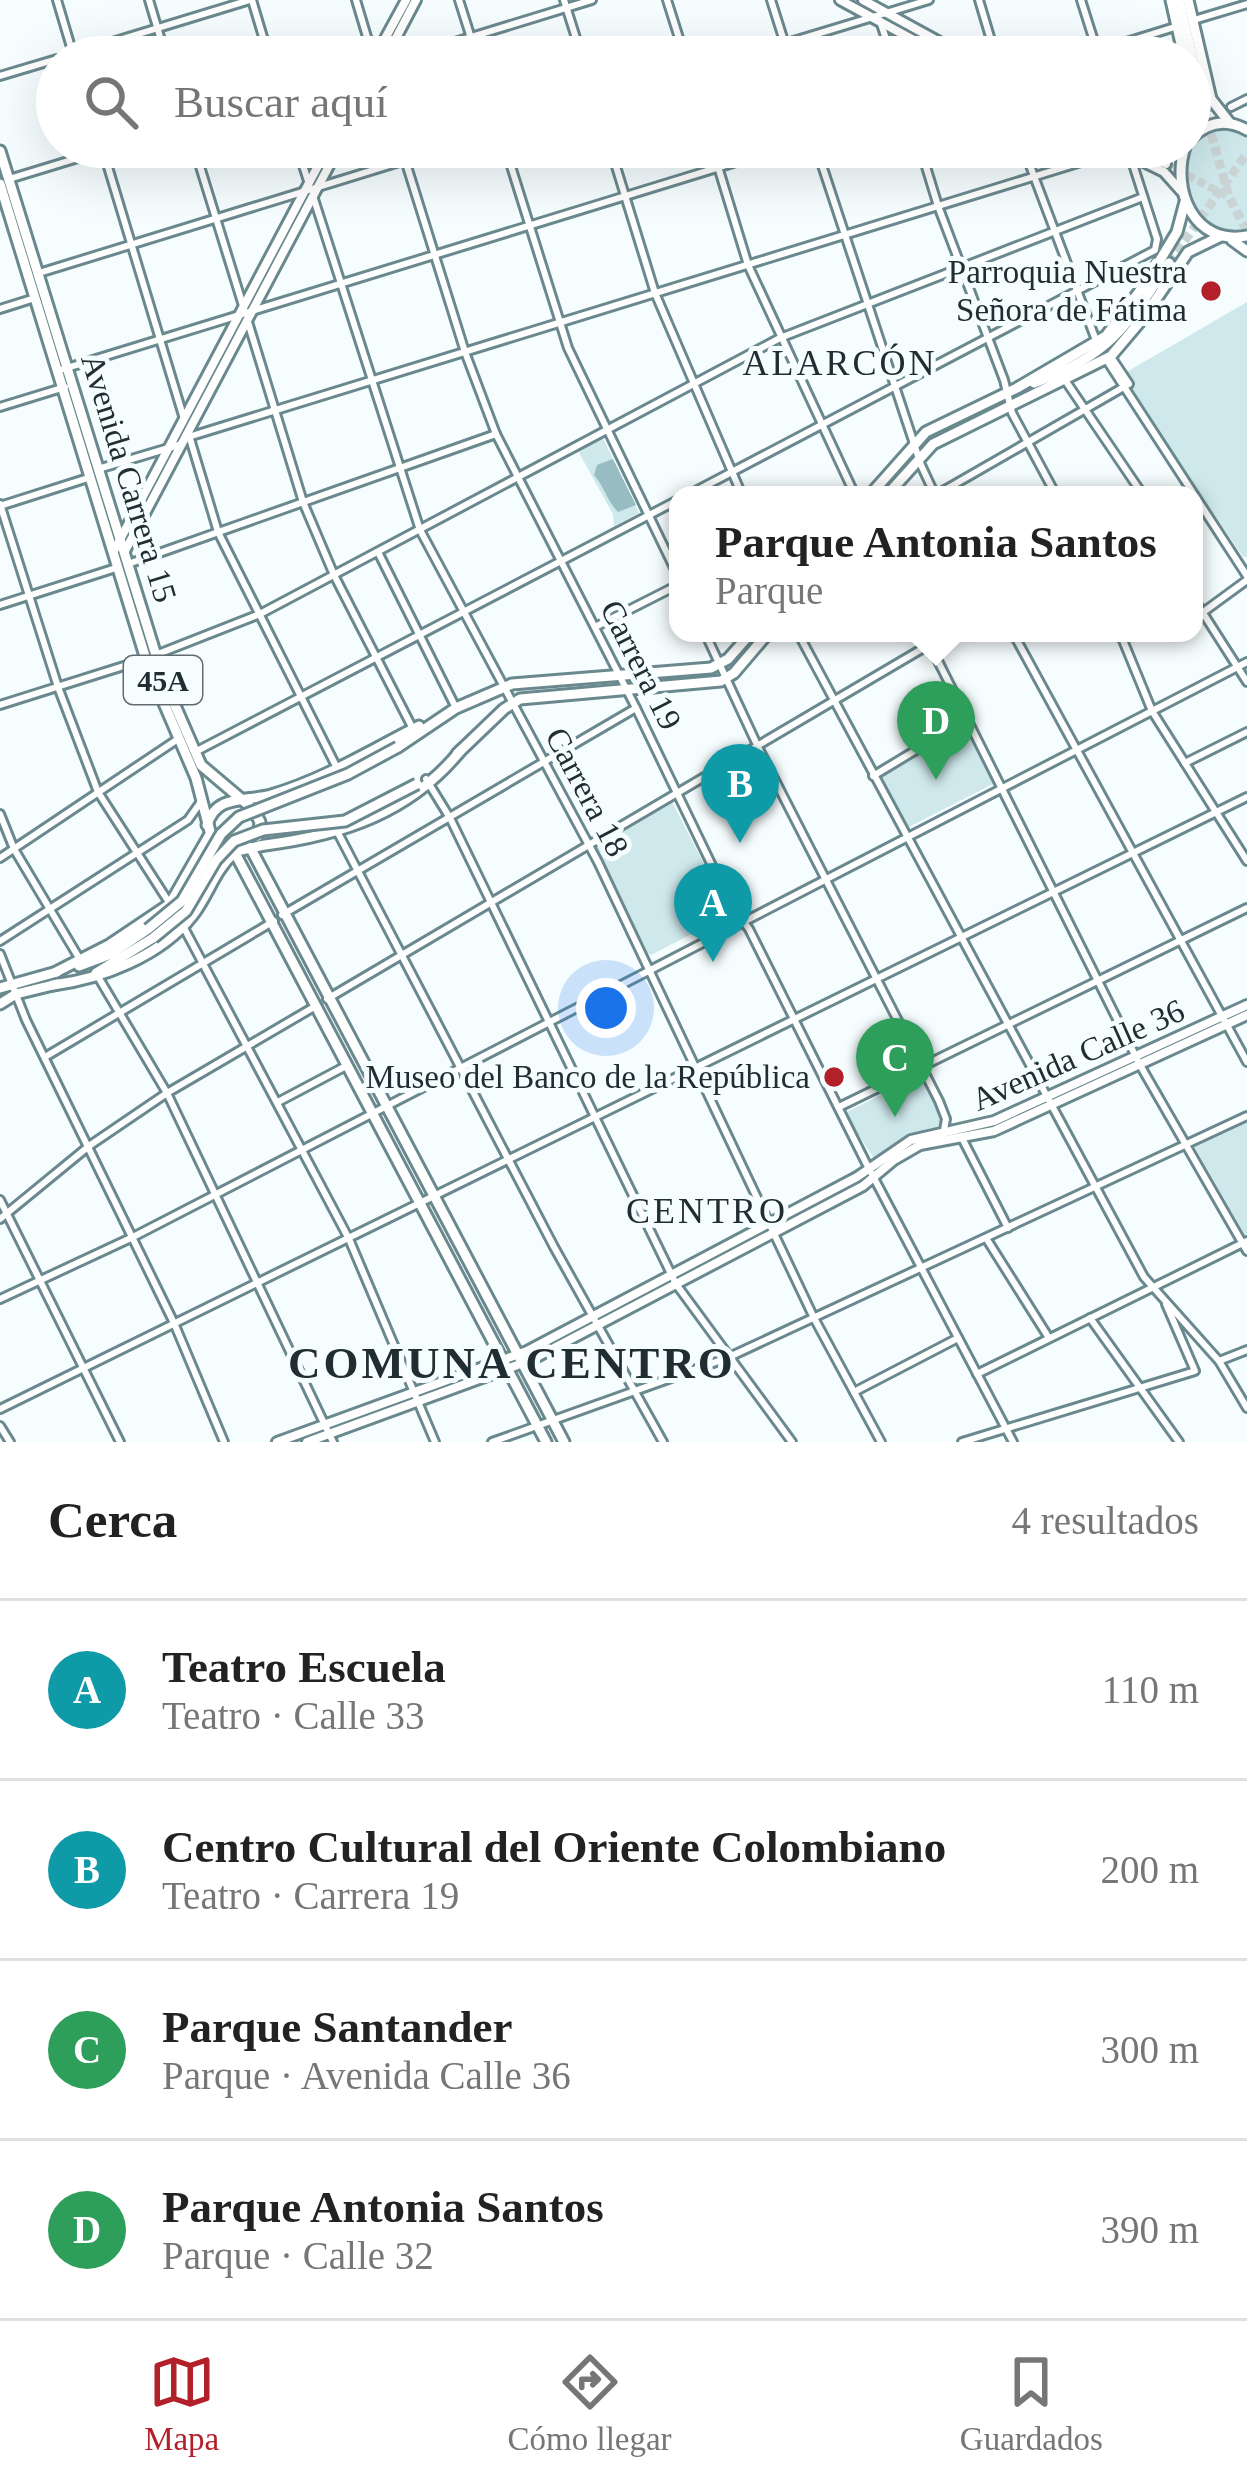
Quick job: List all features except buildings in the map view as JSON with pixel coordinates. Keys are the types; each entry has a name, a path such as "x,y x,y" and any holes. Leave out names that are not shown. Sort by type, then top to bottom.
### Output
{"main road":[{"path":"386,36 406,0"},
{"path":"397,36 416,0"},
{"path":"840,0 878,12 925,36"},
{"path":"863,0 914,36"},
{"path":"1180,0 1194,20 1197,36"},
{"path":"1180,0 1180,36"},
{"path":"1180,0 1188,36"},
{"path":"1211,100 1240,125"},
{"name":"Avenida Carrera 15","path":"0,151 4,211 62,369"},
{"path":"311,189 320,168"},
{"path":"120,540 325,168"},
{"path":"1156,168 1167,174 1201,224 1247,251"},
{"path":"877,486 926,432 1097,343 1148,280 1177,232 1183,196 1180,168"},
{"name":"Avenida Carrera 15","path":"4,182 37,273 67,386 208,831"},
{"path":"895,486 934,444 1108,358 1144,317 1188,252 1224,237 1247,236"},
{"path":"1012,390 1060,373 1101,351 1169,263"},
{"path":"121,559 245,313"},
{"name":"Avenida Carrera 15","path":"94,474 120,540 121,559"},
{"path":"82,963 170,904 217,806 338,770 502,687 719,666 742,642"},
{"path":"0,1004 16,994 97,975 183,926 235,853 368,822 424,782 512,703 533,697 726,680 761,642"},
{"name":"Avenida Carrera 15","path":"151,657 194,752 208,774 241,801"},
{"path":"97,975 182,901 221,834 239,817 347,775 456,708"},
{"path":"0,988 111,954 186,911 216,860 240,837 345,821 424,782"},
{"path":"241,801 260,822 250,847"},
{"path":"208,831 219,848 235,853 278,918 564,1442"},
{"path":"250,847 278,918"},
{"path":"322,1002 348,1065 546,1442"},
{"name":"Avenida Calle 36","path":"307,1442 521,1359 920,1145 987,1134 1226,1020 1247,1005"},
{"name":"Avenida Calle 36","path":"1226,1020 1247,1016"},
{"name":"Avenida Calle 36","path":"872,1174 911,1140 977,1127 1049,1104"},
{"name":"Avenida Calle 36","path":"277,1442 329,1434"}],"street":[{"path":"57,0 68,36"},
{"path":"149,0 160,36"},
{"path":"134,36 251,0 262,36"},
{"path":"356,0 367,36"},
{"path":"459,0 471,36"},
{"path":"474,36 565,4 592,0"},
{"path":"667,0 678,36"},
{"path":"771,0 782,36"},
{"path":"808,36 928,0"},
{"path":"979,0 990,36"},
{"path":"1081,0 1092,36"},
{"path":"565,4 575,36"},
{"path":"1194,20 1247,4"},
{"path":"1149,36 1178,26"},
{"path":"0,76 36,65"},
{"path":"1231,107 1247,99"},
{"path":"4,182 46,168"},
{"path":"108,168 218,532 338,770"},
{"path":"201,168 303,502 334,575 412,729"},
{"name":"Carrera 18","path":"304,168 420,530 589,845 814,1318 881,1442"},
{"path":"37,273 379,168"},
{"name":"Carrera 19","path":"407,168 496,434 731,905 744,921 1013,1442"},
{"path":"511,168 559,322 669,560"},
{"path":"616,168 656,293 738,486"},
{"path":"62,369 715,168"},
{"path":"718,168 748,265 851,486"},
{"path":"822,168 932,486"},
{"path":"926,168 988,338 1012,390 1009,406 1050,486"},
{"path":"1030,168 1097,343"},
{"path":"170,904 98,792 58,687 0,505 274,410 1063,168"},
{"path":"705,486 1155,250 1157,239 1131,168"},
{"path":"0,705 151,657 260,614 780,338 1143,197"},
{"path":"0,309 35,298"},
{"path":"1108,358 1189,486"},
{"path":"1065,380 1137,486"},
{"path":"951,486 1126,385"},
{"path":"0,407 67,386"},
{"path":"0,605 121,559 218,532 496,434"},
{"path":"194,752 669,505"},
{"path":"1203,509 1247,578 1203,613"},
{"path":"377,552 456,708"},
{"path":"595,627 669,585"},
{"path":"1203,616 1247,682"},
{"path":"709,642 945,1114 944,1130"},
{"path":"803,642 1151,1288 1219,1360 1247,1408"},
{"path":"928,642 1138,1062 1245,1245 977,1374"},
{"path":"0,1219 89,1145 167,1093 935,642"},
{"path":"1017,642 1247,1062"},
{"path":"1124,642 1152,711 1247,861"},
{"path":"0,1299 133,1237 1247,662"},
{"path":"45,1057 636,708"},
{"path":"873,776 970,718"},
{"path":"1185,763 1247,732"},
{"path":"0,858 178,739"},
{"path":"424,782 450,818 674,1279 792,1442"},
{"path":"0,1409 1247,797"},
{"path":"0,940 188,820 201,800"},
{"path":"0,814 14,848 82,963"},
{"path":"338,832 663,1442"},
{"path":"839,1107 1247,908"},
{"path":"183,926 349,1239 434,1442"},
{"path":"0,954 174,1323 224,1442"},
{"path":"97,975 167,1093 329,1434"},
{"path":"278,1102 348,1065"},
{"path":"492,1442 728,1358 1247,1115"},
{"path":"962,1138 1008,1228"},
{"path":"0,1200 120,1442"},
{"path":"986,1238 1049,1338"},
{"path":"962,1442 1195,1370 1166,1304"},
{"path":"1090,1318 1174,1441"},
{"path":"854,1392 958,1338"},
{"path":"1219,1360 1247,1350"},
{"path":"0,1426 10,1442"}],"shaded area":[{"path":"1226,129 1247,138 1247,229 1224,229 1206,220 1194,204 1187,168 1211,168 1211,133"},
{"path":"1247,302 1247,557 1203,498 1203,486 1195,486 1130,389 1133,386 1125,373"},
{"path":"602,436 639,513 614,526 613,514 578,451"},
{"path":"613,459 636,505 618,512 594,475 597,465"},
{"path":"967,725 995,783 905,829 877,777"},
{"path":"672,802 730,914 651,955 643,951 595,848"},
{"path":"923,1077 942,1115 938,1127 906,1137 874,1159 845,1113"},
{"path":"1247,1122 1247,1234 1245,1235 1194,1146"}],"tunnel":[{"path":"1211,133 1229,197 1247,231"},
{"path":"1169,263 1247,153"},
{"path":"1174,168 1229,197"}],"place":[{"name":"Parroquia Nuestra Señora de Fátima","path":"1211,291"},
{"name":"Parque Antonia Santos","path":"936,780"},
{"name":"Centro Cultural del Oriente Colombiano","path":"740,843"},
{"name":"Teatro Escuela","path":"713,962"},
{"name":"Museo del Banco de la República","path":"834,1077"},
{"name":"Parque Santander","path":"895,1117"}],"district":[{"name":"ALARCÓN","path":"840,363"},
{"name":"CENTRO","path":"707,1211"},
{"name":"COMUNA CENTRO","path":"512,1363"}]}
